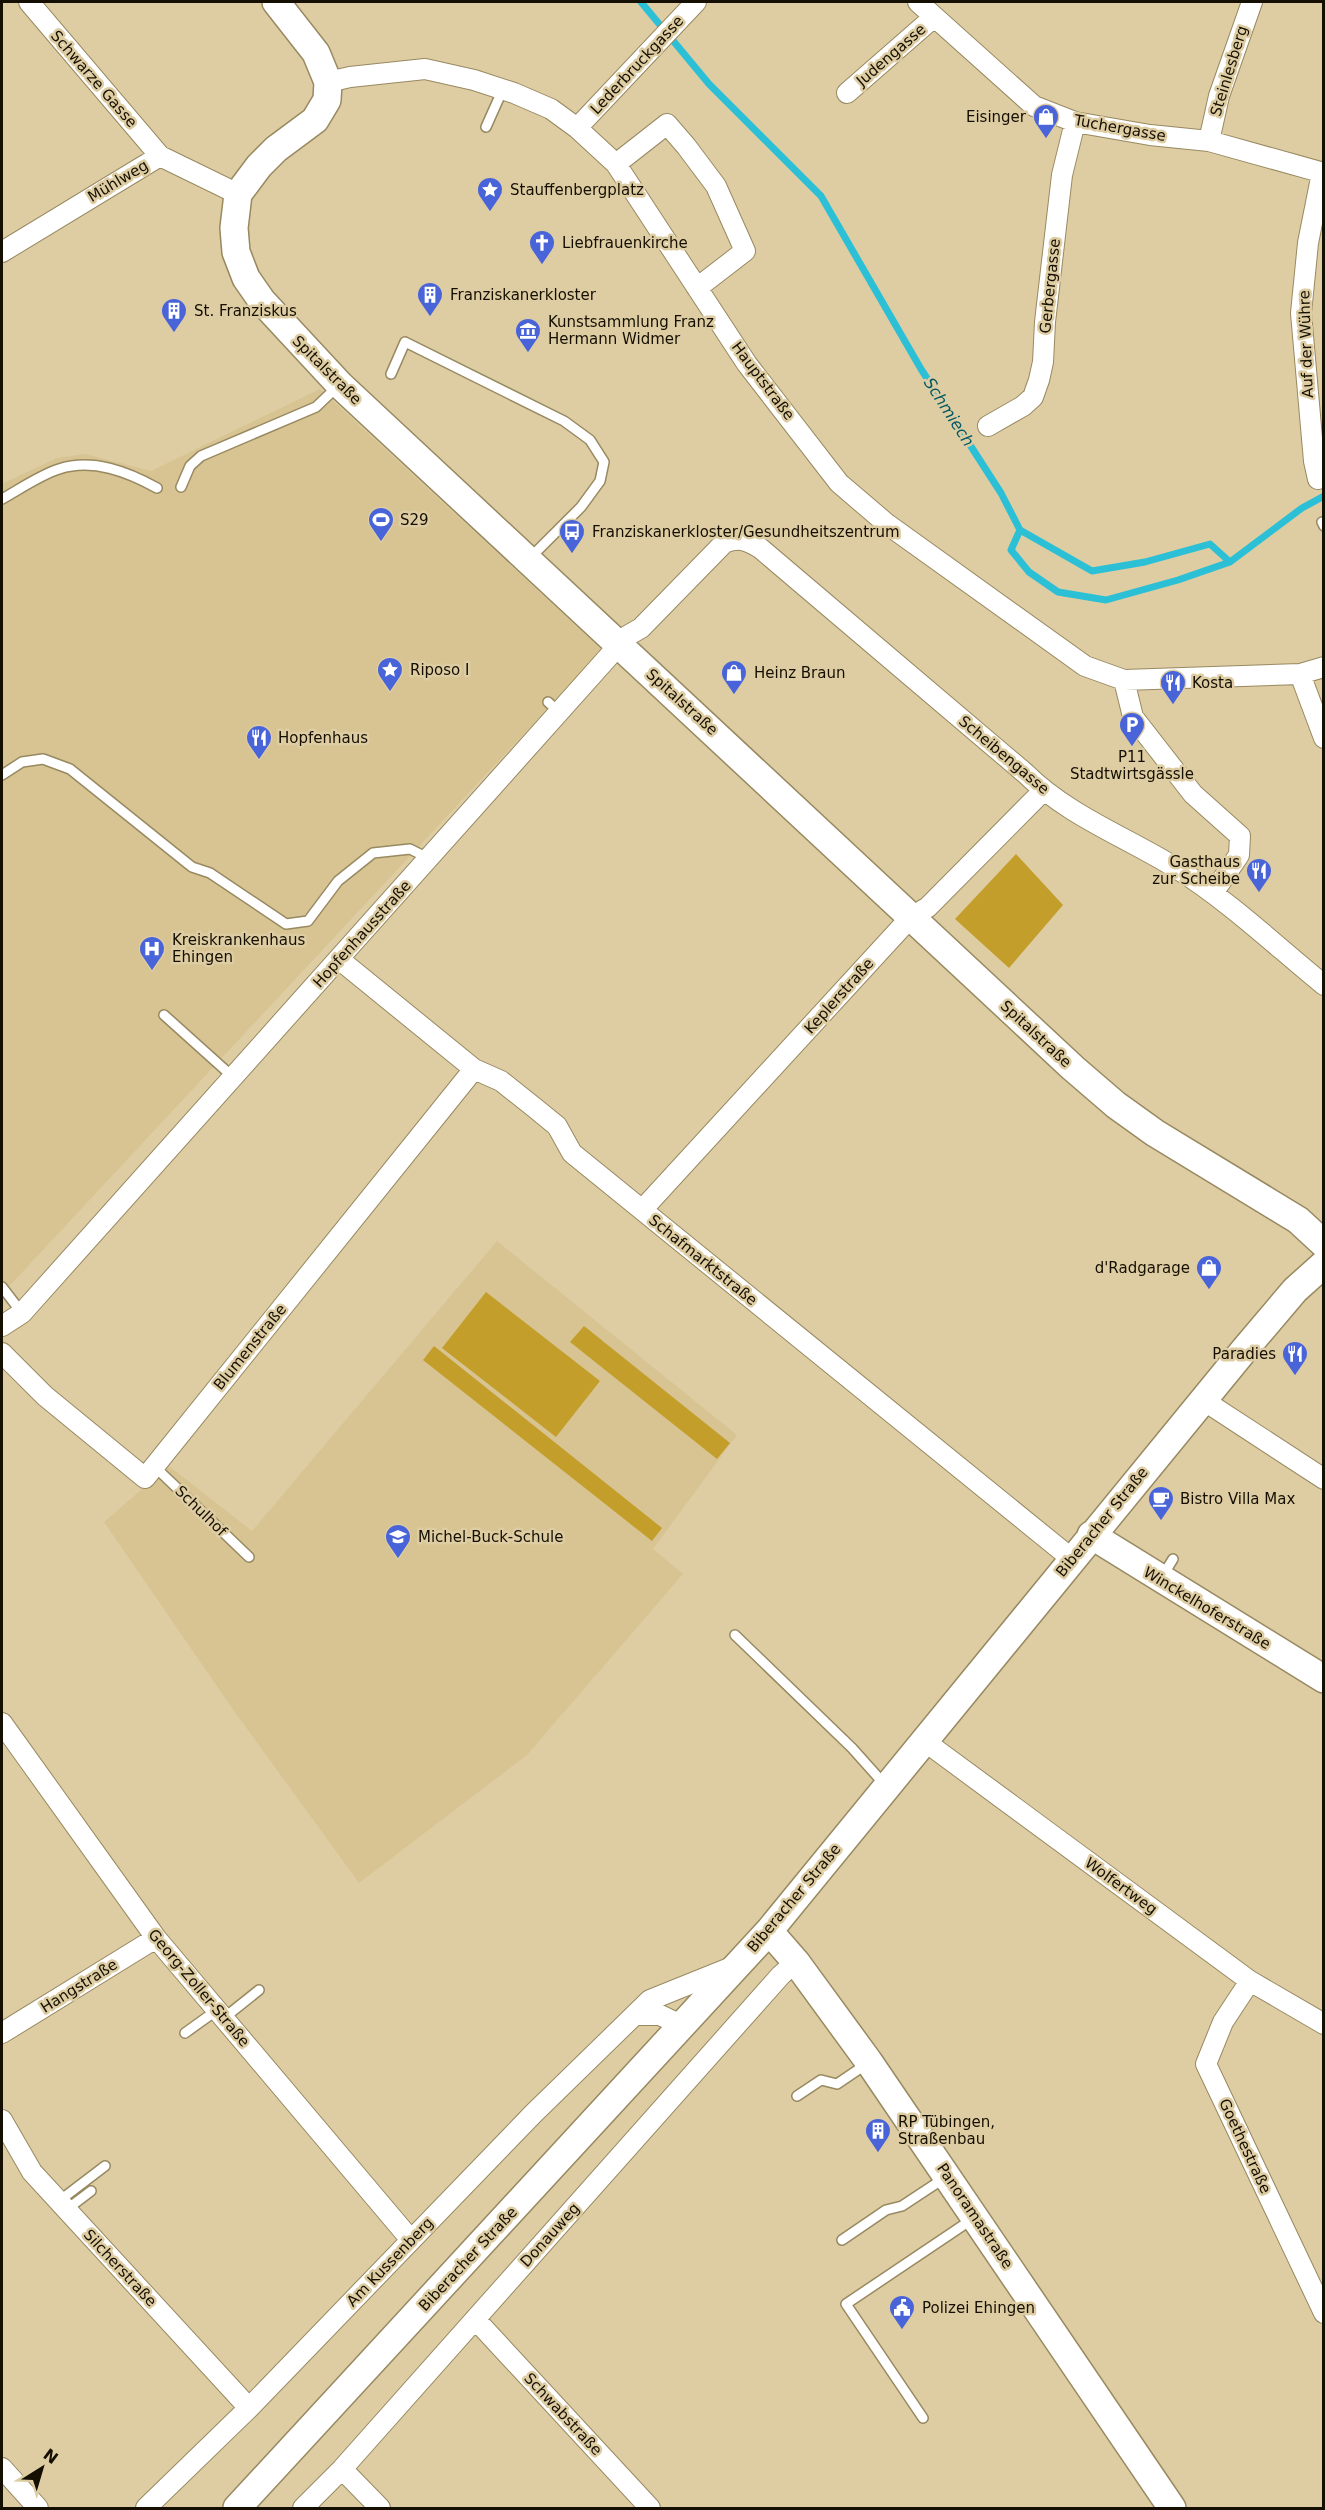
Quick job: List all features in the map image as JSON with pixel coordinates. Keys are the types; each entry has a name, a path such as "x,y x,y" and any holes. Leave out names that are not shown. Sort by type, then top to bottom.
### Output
{"street":[{"name":"Schwarze Gasse","path":"28,2 160,156"},
{"name":"Lederbruckgasse","path":"578,128 696,2"},
{"name":"Tuchergasse","path":"918,2 1034,106 1075,122 1150,135 1209,141 1323,173"},
{"name":"Steinlesberg","path":"1209,141 1219,96 1252,2"},
{"path":"238,194 268,157 315,120 327,100 328,82 316,52 279,3"},
{"name":"Judengasse","path":"847,93 934,17"},
{"name":"Hauptstraße","path":"328,82 350,77 425,69 503,89 551,109 578,128 616,164 747,364 839,483 887,524 1085,666 1124,680 1300,674 1323,667"},
{"name":"Gerbergasse","path":"988,426 1023,406 1033,397 1039,380 1044,362 1045,322 1062,175 1075,122"},
{"path":"616,164 667,124 716,186 745,251 697,288"},
{"name":"Mühlweg","path":"2,252 160,156 238,194"},
{"name":"Auf der Wühre","path":"1318,479 1314,461 1301,313 1308,243 1323,173"},
{"name":"Spitalstraße","path":"238,194 234,228 236,252 246,278 288,331 340,385 733,748 910,918 1116,1105 1155,1133 1299,1220 1323,1244"},
{"name":"Scheibengasse","path":"724,543 736,538 760,548 1025,773 1043,791 1176,868 1213,893 1323,985"},
{"name":"Hopfenhausstraße","path":"2,1326 22,1313 340,960 430,859 554,707 627,636 641,628 724,543"},
{"path":"1300,674 1323,738"},
{"path":"1124,680 1132,717 1193,794 1240,836 1239,855 1213,893"},
{"name":"Keplerstraße","path":"642,1210 910,918 928,907 1043,791"},
{"name":"Schafmarktstraße","path":"340,960 474,1069 501,1081 557,1126 572,1154 1072,1559"},
{"name":"Blumenstraße","path":"154,1466 474,1069"},
{"name":"Biberacher Straße","path":"237,2508 740,1964 1203,1400 1295,1290 1323,1264"},
{"path":"2,1353 45,1396 145,1478 154,1466"},
{"path":"1203,1400 1323,1479"},
{"name":"Winckelhoferstraße","path":"1092,1535 1167,1569 1323,1679"},
{"name":"Georg-Zoller-Straße","path":"2,1723 156,1938 411,2240"},
{"name":"Wolfertweg","path":"923,1740 1250,1981 1323,2024"},
{"name":"Panoramastraße","path":"769,1930 796,1962 870,2062 1172,2508"},
{"name":"Hangstraße","path":"2,2033 156,1938"},
{"name":"Donauweg","path":"303,2508 342,2469 781,1975 796,1962"},
{"name":"Am Kussenberg","path":"146,2508 249,2408 532,2114 650,2000 740,1964"},
{"name":"Goethestraße","path":"1250,1981 1223,2022 1206,2064 1323,2313"},
{"path":"635,2015 660,2015 683,2026"},
{"name":"Silcherstraße","path":"2,2120 32,2172 249,2408"},
{"name":"Schwabstraße","path":"476,2319 650,2508"},
{"path":"2,2468 38,2508"},
{"path":"342,2469 380,2508"}],"lane":[{"path":"486,127 503,89"},
{"path":"391,374 405,342 564,421 590,440 604,462 600,481 581,507 528,560"},
{"path":"182,487 190,466 201,456 316,407 340,385"},
{"path":"2,498 59,469 88,465 105,467 136,477 157,488"},
{"path":"2,775 22,762 44,759 70,769 192,867 210,873 286,924 308,921 338,881 373,853 410,849 430,859"},
{"path":"164,1015 233,1077"},
{"path":"2,1287 22,1313"},
{"name":"Schulhof","path":"154,1466 249,1557"},
{"path":"735,1635 852,1748 886,1786"},
{"path":"185,2033 259,1990"},
{"path":"797,2096 821,2080 837,2084 870,2062"},
{"path":"63,2206 105,2166"},
{"path":"842,2240 886,2210 902,2206 948,2176"},
{"path":"63,2206 91,2191"},
{"path":"923,2418 846,2304 976,2217"}],"shaded area":[{"name":"Kreiskrankenhaus Ehingen","path":"320,389 602,650 2,1294 2,484 57,458 85,454 151,471"},
{"path":"1016,854 1063,905 1009,968 955,919"},
{"name":"Michel-Buck-Schule","path":"497,1241 737,1435 653,1549 683,1574 527,1755 359,1883 232,1708 104,1522 169,1466 252,1531"},
{"path":"486,1292 600,1381 556,1437 442,1348"},
{"path":"584,1326 730,1443 717,1459 570,1342"},
{"path":"434,1346 662,1528 652,1541 423,1360"}],"waterway":[{"name":"Schmiech","path":"641,2 709,84 821,196 921,369 1001,493 1020,530 1011,550 1029,572 1058,592 1106,600 1178,580 1230,562 1302,508 1324,496"},
{"path":"1020,530 1092,571 1145,562 1210,544 1230,562"}],"place":[{"name":"Eisinger","path":"1046,140"},
{"name":"Stauffenbergplatz","path":"490,213"},
{"name":"Liebfrauenkirche","path":"542,266"},
{"name":"Franziskanerkloster","path":"430,318"},
{"name":"St. Franziskus","path":"174,334"},
{"name":"Kunstsammlung Franz Hermann Widmer","path":"528,354"},
{"name":"S29","path":"381,543"},
{"name":"Franziskanerkloster/Gesundheitszentrum","path":"572,555"},
{"name":"Riposo I","path":"390,693"},
{"name":"Heinz Braun","path":"734,696"},
{"name":"Kosta","path":"1173,706"},
{"name":"P11 Stadtwirtsgässle","path":"1132,748"},
{"name":"Hopfenhaus","path":"259,761"},
{"name":"Gasthaus zur Scheibe","path":"1259,894"},
{"name":"Kreiskrankenhaus Ehingen","path":"152,972"},
{"name":"d'Radgarage","path":"1209,1291"},
{"name":"Paradies","path":"1295,1377"},
{"name":"Bistro Villa Max","path":"1161,1522"},
{"name":"Michel-Buck-Schule","path":"398,1560"},
{"name":"RP Tübingen, Straßenbau","path":"878,2154"},
{"name":"Polizei Ehingen","path":"902,2331"}]}
